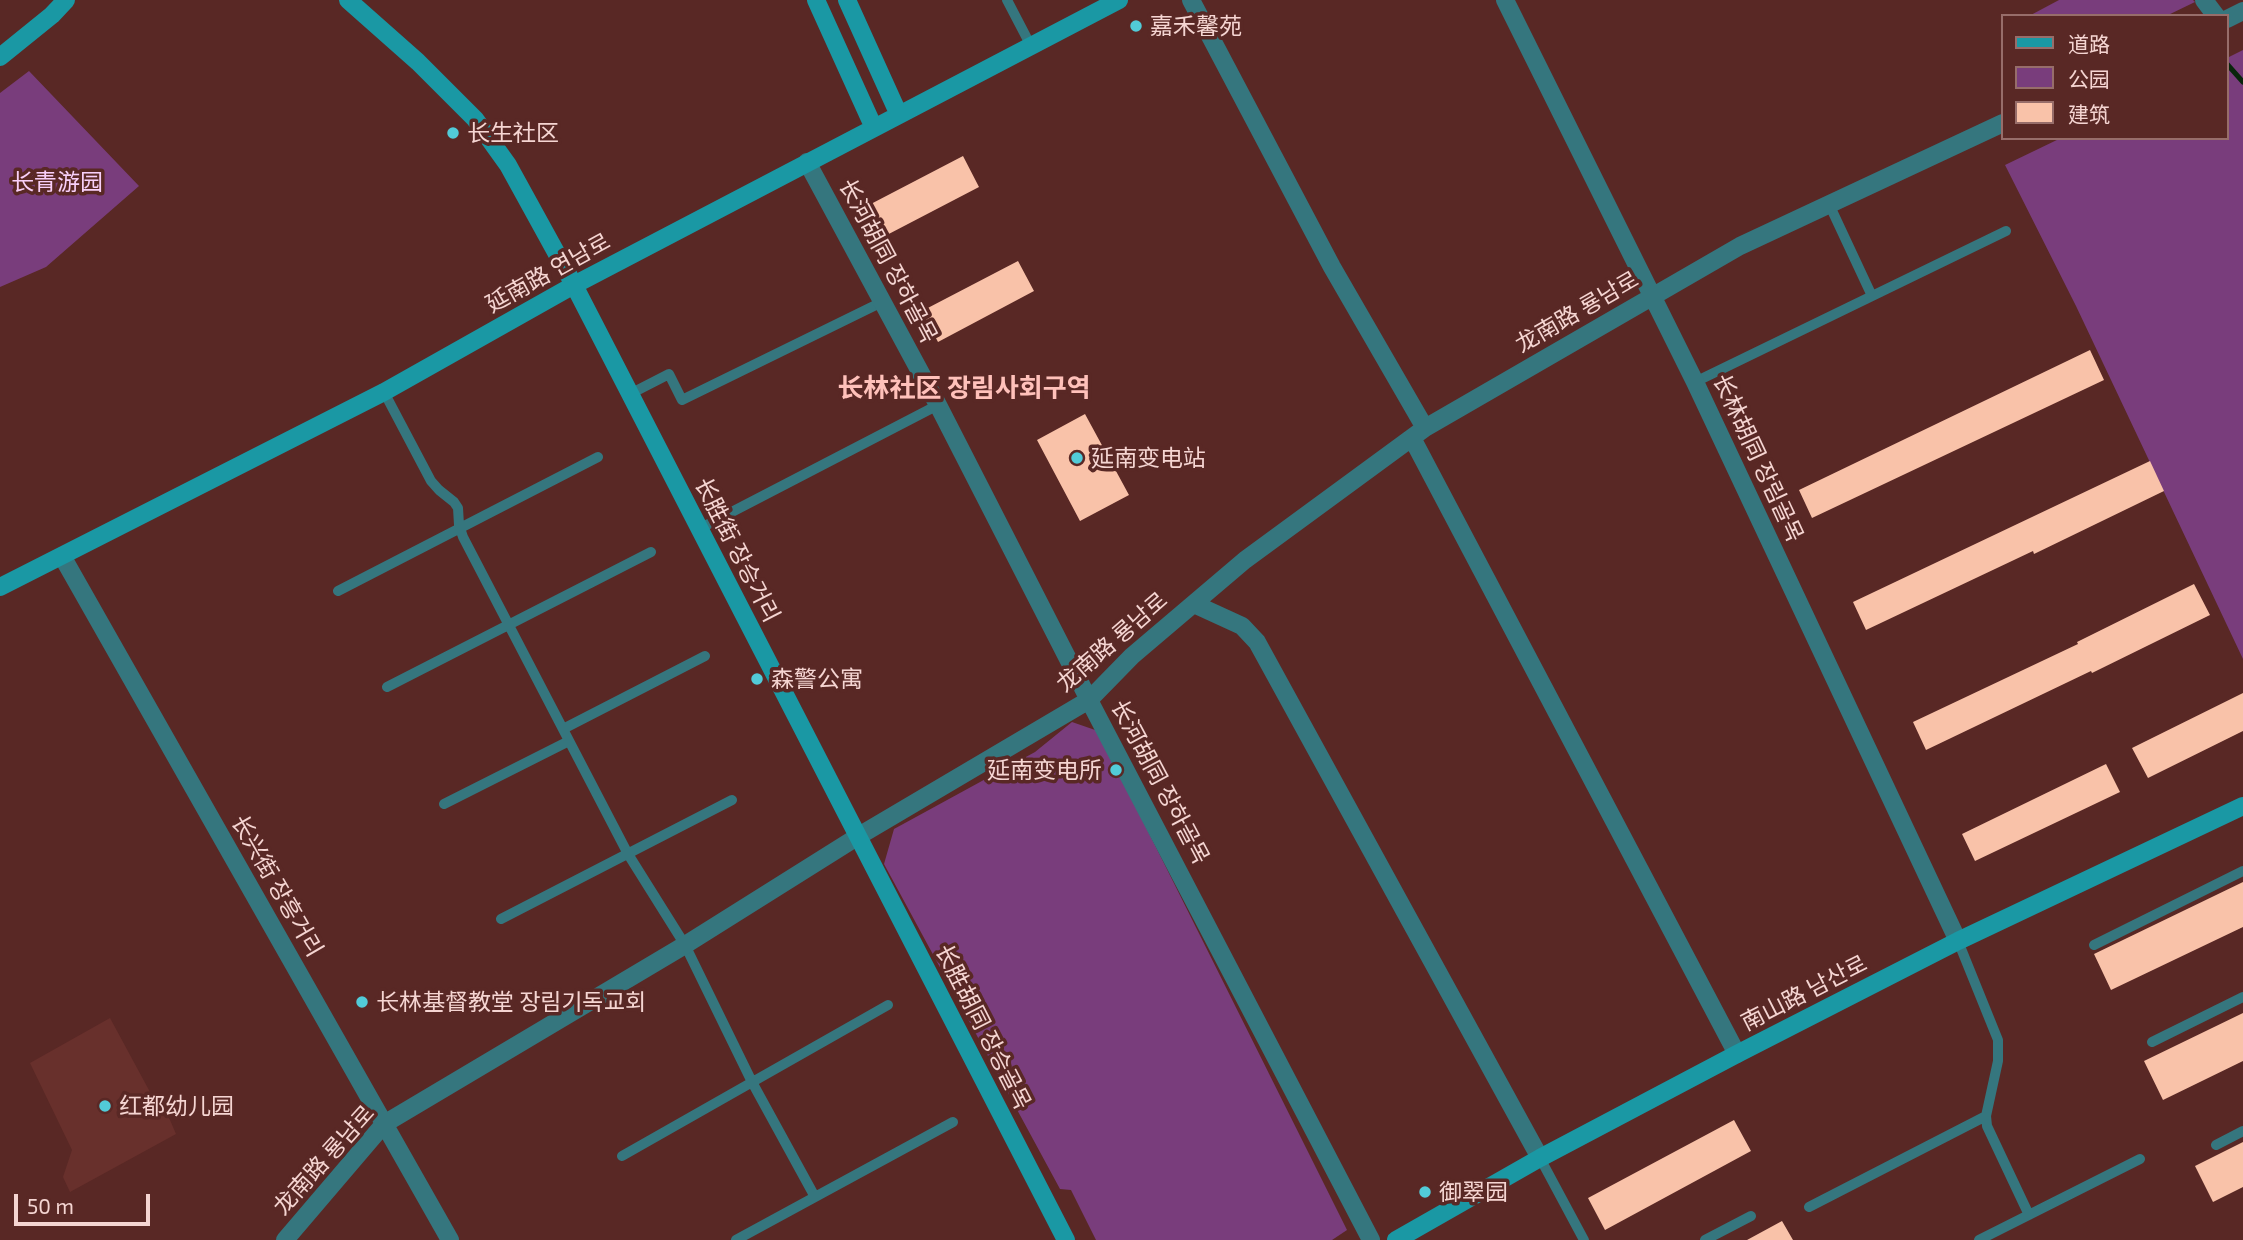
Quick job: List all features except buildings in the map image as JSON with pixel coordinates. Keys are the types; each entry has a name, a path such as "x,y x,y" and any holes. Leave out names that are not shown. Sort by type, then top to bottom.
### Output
{"street":[{"path":"0,57 52,15 66,0"},
{"name":"长胜街 장승거리","path":"348,0 418,62 475,119 508,165 574,285 857,837"},
{"path":"816,0 874,128"},
{"path":"847,0 899,116"},
{"name":"延南路 연남로","path":"0,587 384,392 574,285 1119,0"},
{"path":"1191,0 1419,433 1737,1054"},
{"name":"长林胡同 장림골목","path":"1505,0 1695,382 1958,942"},
{"name":"龙南路 룡남로","path":"285,1240 384,1124 685,945 857,837 1089,700 1132,656 1245,560 1419,433 1740,246 2002,123"},
{"name":"长河胡同 장하골목","path":"807,162 938,405 1371,1240"},
{"name":"长兴街 장흥거리","path":"62,556 450,1240"},
{"path":"1194,604 1242,626 1257,642 1540,1158"},
{"name":"南山路 남산로","path":"1396,1240 1540,1158 1737,1054 1958,942 2243,806"},
{"name":"长胜胡同 장승골목","path":"857,837 1066,1240"}],"lane":[{"path":"1007,0 1031,46"},
{"path":"1829,204 1872,296"},
{"path":"1695,382 2006,231"},
{"path":"630,394 669,374 682,400 882,302"},
{"path":"384,392 431,481 458,508 460,528 508,625 628,854 685,945 752,1082 815,1197"},
{"path":"699,529 938,405"},
{"path":"338,591 598,457"},
{"path":"387,687 651,551"},
{"path":"563,729 705,656"},
{"path":"444,804 569,741"},
{"path":"502,919 732,800"},
{"path":"2094,945 2243,871"},
{"path":"1958,942 1998,1040 1998,1061 1986,1116 1987,1126 2029,1215"},
{"path":"2152,1042 2243,997"},
{"path":"622,1156 888,1005"},
{"path":"1809,1206 1986,1116"},
{"path":"736,1240 953,1122"},
{"path":"2216,1145 2243,1131"},
{"path":"1540,1158 1584,1240"},
{"path":"1979,1240 2140,1159"},
{"path":"1705,1240 1751,1216"}],"shaded area":[{"name":"红都幼儿园","path":"110,1018 176,1134 70,1192 63,1177 72,1150 30,1063"}],"green space":[{"path":"2059,0 2195,2 2170,14 2033,14"},
{"path":"2243,50 2243,659 2076,306 2005,165 2057,140 2229,140 2229,57"},
{"name":"长青游园","path":"29,71 139,186 46,267 0,287 0,93"},
{"path":"1072,722 1098,731 1347,1230 1332,1240 1096,1240 1071,1190 1060,1189 884,864 894,829 1035,752"}],"waterway":[{"path":"2229,66 2243,82"}],"place":[{"name":"嘉禾馨苑","path":"1136,26"},
{"name":"长生社区","path":"453,133"},
{"name":"延南变电站","path":"1077,458"},
{"name":"森警公寓","path":"757,679"},
{"name":"延南变电所","path":"1116,770"},
{"name":"长林基督教堂 장림기독교회","path":"362,1002"},
{"name":"红都幼儿园","path":"105,1106"},
{"name":"御翠园","path":"1425,1192"}],"district":[{"name":"长林社区 장림사회구역","path":"964,388"}]}
